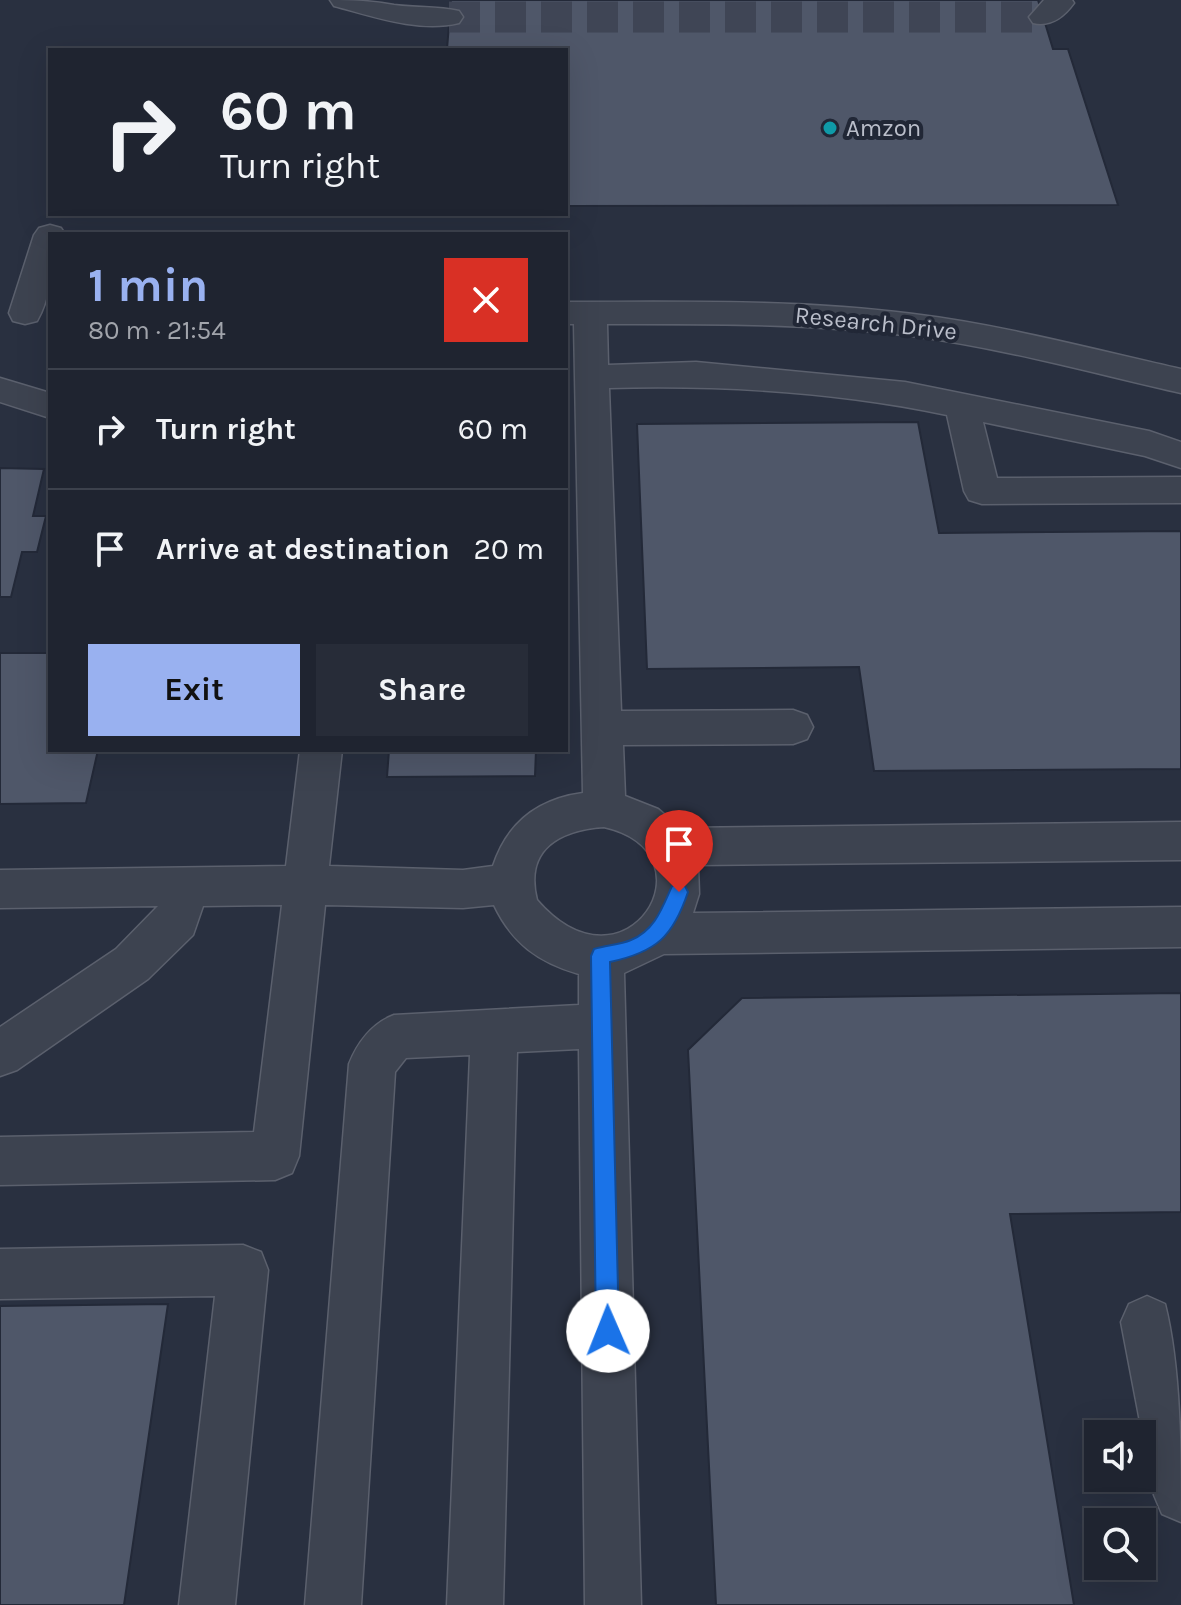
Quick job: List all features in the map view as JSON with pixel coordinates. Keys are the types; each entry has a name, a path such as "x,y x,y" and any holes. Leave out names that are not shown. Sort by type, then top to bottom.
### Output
{"street":[{"path":"344,0 394,13 449,17"},
{"path":"25,313 48,240"},
{"path":"578,313 592,377 604,809"},
{"name":"Research Drive","path":"578,313 776,313 931,328 1181,381"},
{"path":"592,377 696,374 905,394 1149,444 1181,455"},
{"path":"0,379 48,378"},
{"path":"0,390 48,405"},
{"path":"962,405 982,491 1181,490"},
{"path":"602,728 793,727"},
{"path":"0,1161 275,1156 321,752"},
{"path":"604,809 631,815 654,829 670,847 678,869 679,892 671,915 656,934 635,948 601,956 582,956 554,947 532,930 517,908 512,883 516,858 530,836 551,820 577,810 604,809"},
{"path":"670,847 1181,841"},
{"path":"6,898 185,887 308,885 463,889 512,883"},
{"path":"0,1054 132,964 177,921 185,887"},
{"path":"656,934 1181,927"},
{"path":"601,956 613,1605"},
{"path":"333,1605 363,1225 372,1064 394,1037 602,1026"},
{"path":"475,1605 494,1031"},
{"path":"0,1274 243,1270 207,1605"},
{"path":"1147,1322 1181,1495"}],"building":[{"name":"Amzon","path":"451,0 1038,0 1053,49 1068,49 1118,205 568,206 568,48 447,48"},
{"path":"918,422 939,533 1181,531 1181,769 874,771 859,667 647,669 637,424"},
{"path":"0,468 44,469 33,516 46,516 37,552 22,552 11,597 0,597"},
{"path":"0,653 48,653 48,752 98,752 86,803 0,804"},
{"path":"389,752 536,752 535,776 387,777"},
{"path":"1181,993 1181,1212 1010,1214 1074,1605 716,1605 688,1050 742,998"},
{"path":"168,1304 124,1605 0,1605 0,1306"}],"tunnel":[{"path":"449,17 1043,17"}],"place":[{"name":"Amzon","path":"830,128"}],"route":[{"path":"608,1331 601,956 635,948 656,934 671,915 679,892"}]}
